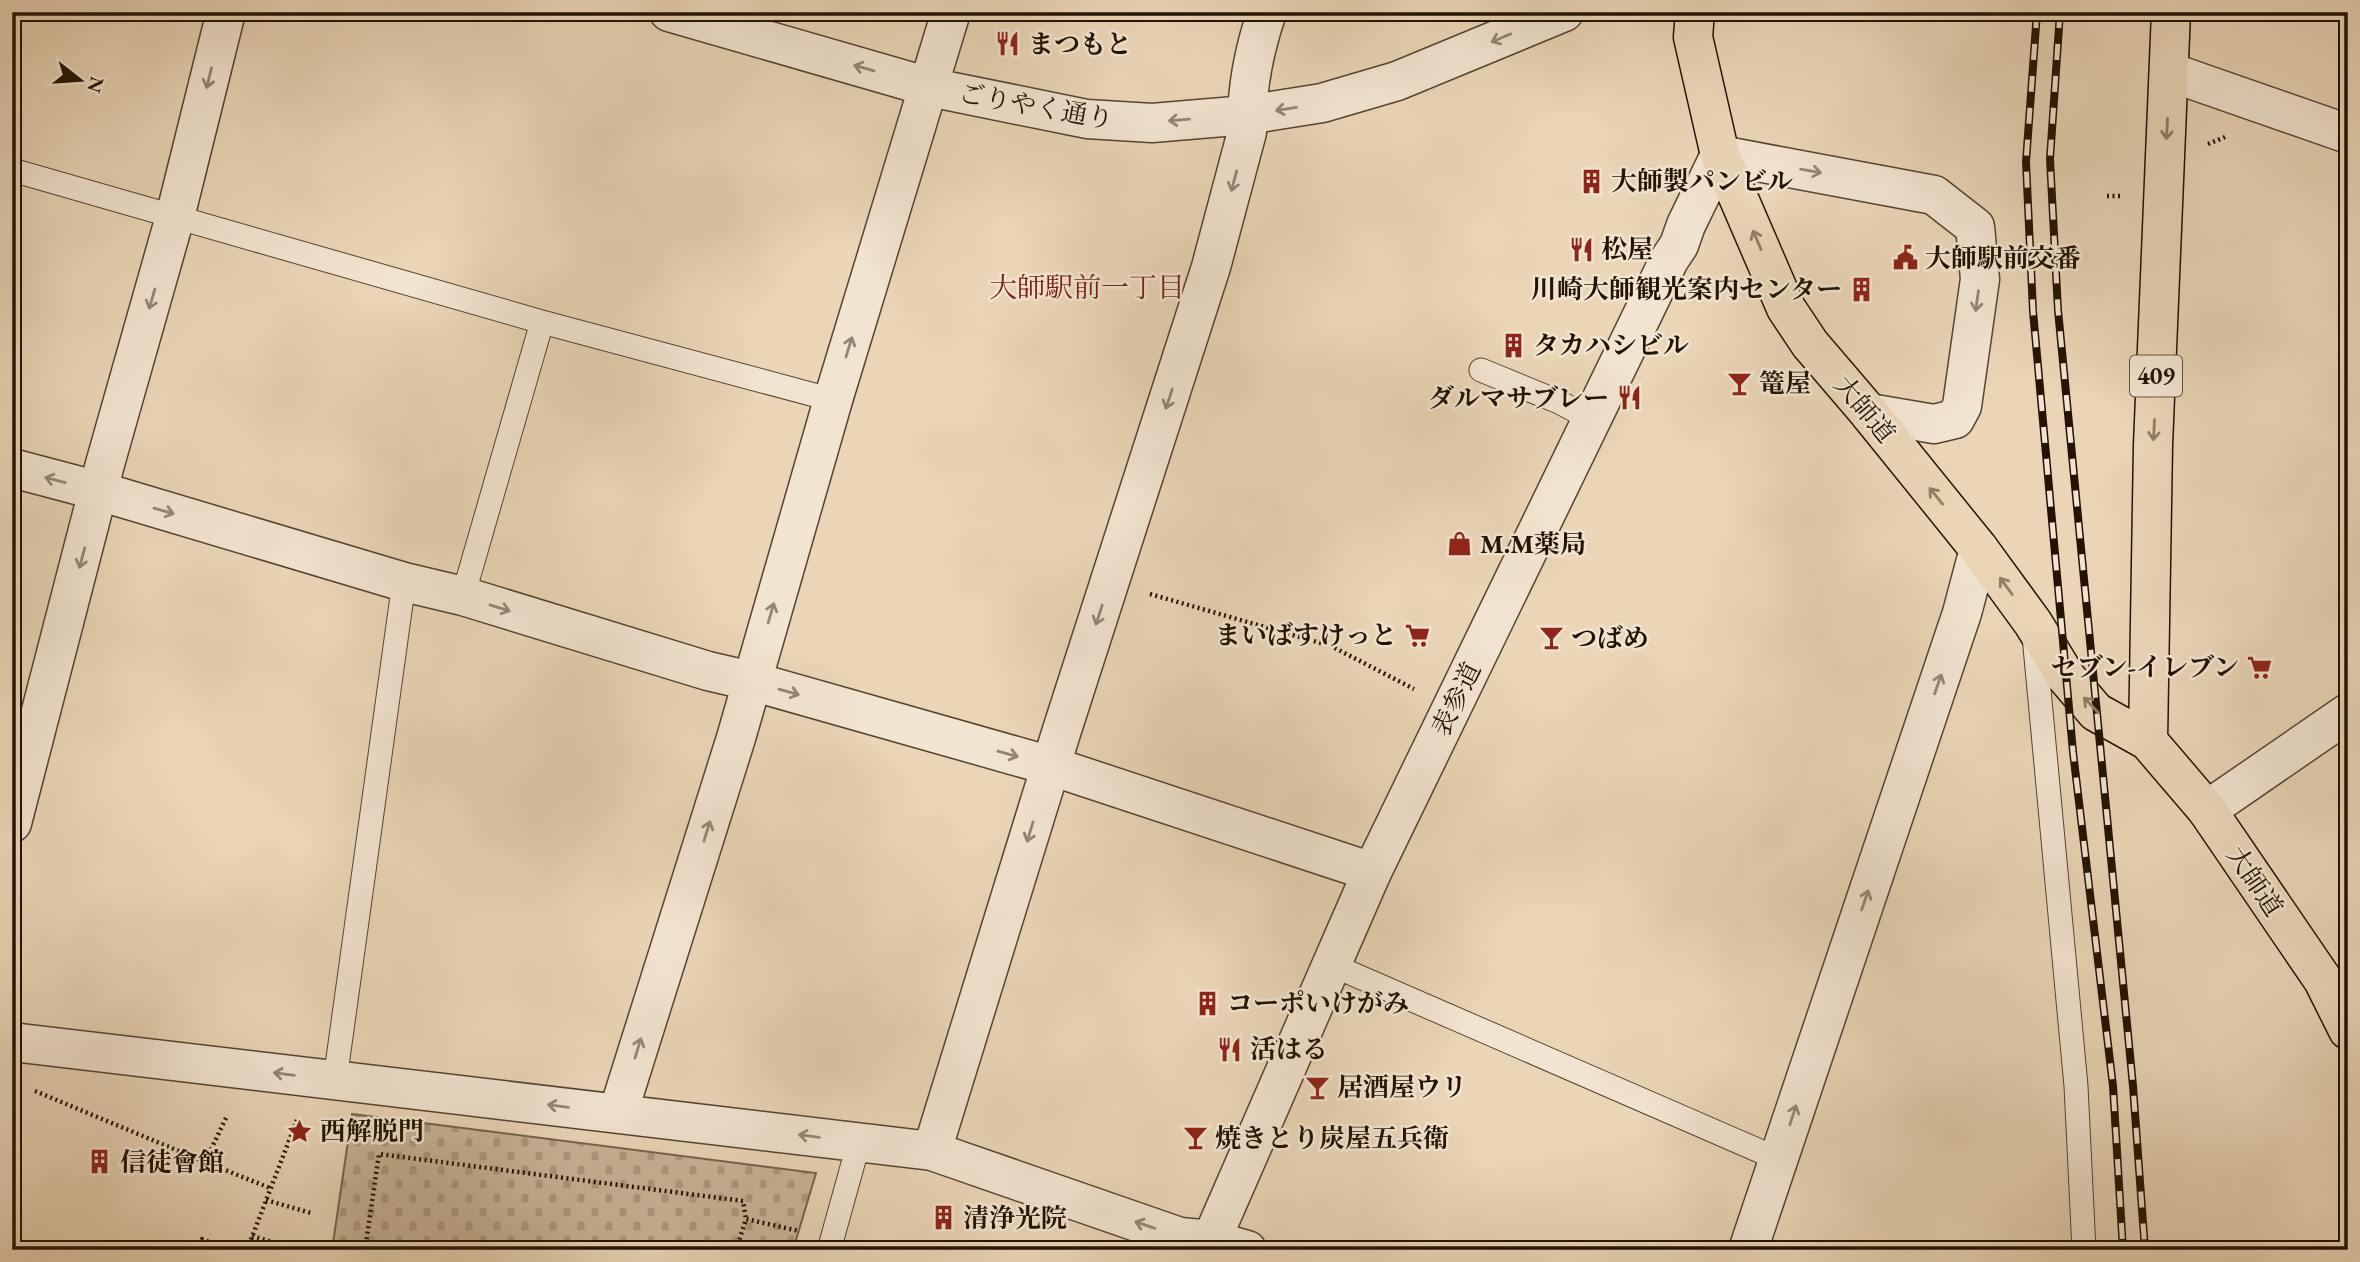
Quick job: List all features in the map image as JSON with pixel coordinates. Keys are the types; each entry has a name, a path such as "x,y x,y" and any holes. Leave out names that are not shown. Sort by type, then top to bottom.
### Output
{"highway":[{"name":"大師道","path":"1695,12 1693,37 1720,155 1786,307 1810,344 1979,549 2033,623 2066,677 2096,712 2148,741 2207,810 2323,980 2348,1030"},
{"name":"409","path":"2148,741 2153,445 2171,12"}],"street":[{"path":"13,813 175,217 226,12"},
{"name":"ごりやく通り","path":"669,12 929,87 1087,119 1152,123 1247,115 1322,103 1397,81 1564,12"},
{"path":"618,1113 736,738 833,400 951,12"},
{"path":"932,1150 1109,582 1211,267 1247,132 1257,43 1267,12"},
{"path":"2170,72 2348,134"},
{"path":"1720,155 1934,195 1975,227 1980,279 1959,412 1955,419 1934,424 1869,413"},
{"name":"表参道","path":"1209,1245 1372,872 1591,419 1669,260 1679,246 1686,225 1720,155"},
{"path":"12,468 99,491 404,582 463,596 708,671 1051,766 1372,872"},
{"path":"1748,1250 1962,613 1979,549"},
{"path":"2207,810 2348,713"},
{"path":"12,1042 932,1150 1180,1237 1209,1245 1248,1250"}],"lane":[{"path":"12,170 542,321 833,400"},
{"path":"463,596 542,321"},
{"path":"1481,370 1559,402 1591,419"},
{"path":"324,1078 404,582"},
{"path":"2033,623 2076,1086 2084,1250"},
{"path":"1332,965 1778,1159"},
{"path":"831,1244 859,1142"}],"path":[{"path":"2108,196 2121,196"},
{"path":"1109,582 1331,646 1423,694 1454,702"},
{"path":"247,1250 270,1188 324,1078"},
{"path":"23,1086 270,1188"},
{"path":"205,1162 226,1118"},
{"path":"365,1250 379,1154 743,1201 746,1219 736,1250"},
{"path":"266,1200 311,1213"},
{"path":"746,1219 831,1244"},
{"path":"252,1236 299,1250"},
{"path":"198,1250 202,1239 227,1250"}],"green space":[{"path":"352,1114 816,1173 793,1250 332,1250"}],"railway":[{"path":"2037,12 2026,162 2033,311 2073,752 2113,1086 2123,1250"},
{"path":"2060,12 2050,159 2058,310 2133,1086 2145,1250"}],"place":[{"name":"まつもと","path":"1008,44"},
{"name":"大師製パンビル","path":"1591,181"},
{"name":"松屋","path":"1581,249"},
{"name":"大師駅前交番","path":"1905,258"},
{"name":"川崎大師観光案内センター","path":"1862,289"},
{"name":"タカハシビル","path":"1513,345"},
{"name":"篭屋","path":"1739,383"},
{"name":"ダルマサブレー","path":"1629,398"},
{"name":"M.M薬局","path":"1460,544"},
{"name":"まいばすけっと","path":"1417,635"},
{"name":"つばめ","path":"1551,638"},
{"name":"セブン-イレブン","path":"2259,667"},
{"name":"コーポいけがみ","path":"1207,1003"},
{"name":"活はる","path":"1230,1049"},
{"name":"居酒屋ウリ","path":"1317,1087"},
{"name":"西解脱門","path":"300,1131"},
{"name":"焼きとり炭屋五兵衛","path":"1195,1138"},
{"name":"信徒會館","path":"100,1162"},
{"name":"清浄光院","path":"943,1218"}],"district":[{"name":"大師駅前一丁目","path":"1087,287"}]}
